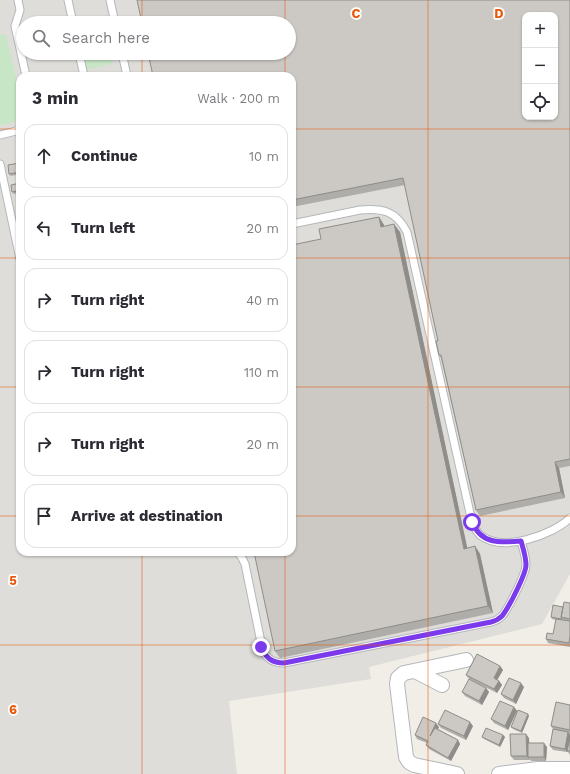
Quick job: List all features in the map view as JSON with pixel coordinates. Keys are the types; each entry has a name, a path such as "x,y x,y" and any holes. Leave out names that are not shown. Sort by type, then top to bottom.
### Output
{"street":[{"path":"457,774 409,762 406,757 397,681 401,675 466,660"},
{"path":"415,671 442,685"},
{"path":"499,774 538,769 570,769"}],"lane":[{"path":"18,0 20,10 18,16"},
{"path":"68,0 71,16"},
{"path":"110,0 113,16"},
{"path":"22,60 25,72"},
{"path":"81,60 83,72"},
{"path":"124,60 126,72"},
{"path":"0,135 16,131"},
{"path":"0,164 16,240"},
{"path":"296,223 371,209 392,214 402,221 407,232 472,522 479,534 484,538 500,542 521,541 555,530 570,518"},
{"path":"241,556 244,564 261,647 266,657 270,660 284,663 484,624 497,620 503,615 526,570 521,541"}],"shaded area":[{"path":"0,0 570,0 570,574 542,624 369,667 371,679 229,701 237,774 0,774"}],"green space":[{"path":"6,34 16,81 16,120 9,124 0,125 0,35"},
{"path":"84,60 111,60 112,64 86,70"}],"building":[{"path":"137,0 570,0 570,459 555,462 561,492 476,510 441,355 439,355 436,341 438,341 403,178 296,199 296,72 152,72 150,60 296,60 296,16 140,16"},
{"path":"16,164 16,173 9,174 8,165"},
{"path":"16,184 16,191 12,192 11,185"},
{"path":"379,217 381,227 394,224 464,549 475,546 488,606 275,651 255,556 296,556 296,244 321,239 319,229"},
{"path":"564,602 570,603 570,619 561,617"},
{"path":"553,605 563,607 561,619 551,617"},
{"path":"556,619 570,621 569,643 546,639 547,633 553,634"},
{"path":"477,654 500,666 494,678 499,681 494,689 466,675"},
{"path":"509,678 521,683 513,700 501,694"},
{"path":"469,679 486,688 479,701 462,692"},
{"path":"500,701 514,707 505,726 491,719"},
{"path":"556,702 570,705 570,730 551,726"},
{"path":"445,710 470,722 464,736 438,724"},
{"path":"518,710 528,714 521,731 511,727"},
{"path":"423,717 436,723 430,736 435,728 458,740 448,758 426,745 428,741 415,735"},
{"path":"486,728 503,735 499,745 482,737"},
{"path":"553,729 568,732 565,749 550,746"},
{"path":"510,734 526,734 527,756 511,756"},
{"path":"570,738 570,751 567,751"},
{"path":"528,743 544,743 544,757 528,757"}],"route":[{"path":"261,647 266,657 270,660 284,663 497,620 503,615 526,570 521,541 500,542 484,538 475,529 472,522"}]}
